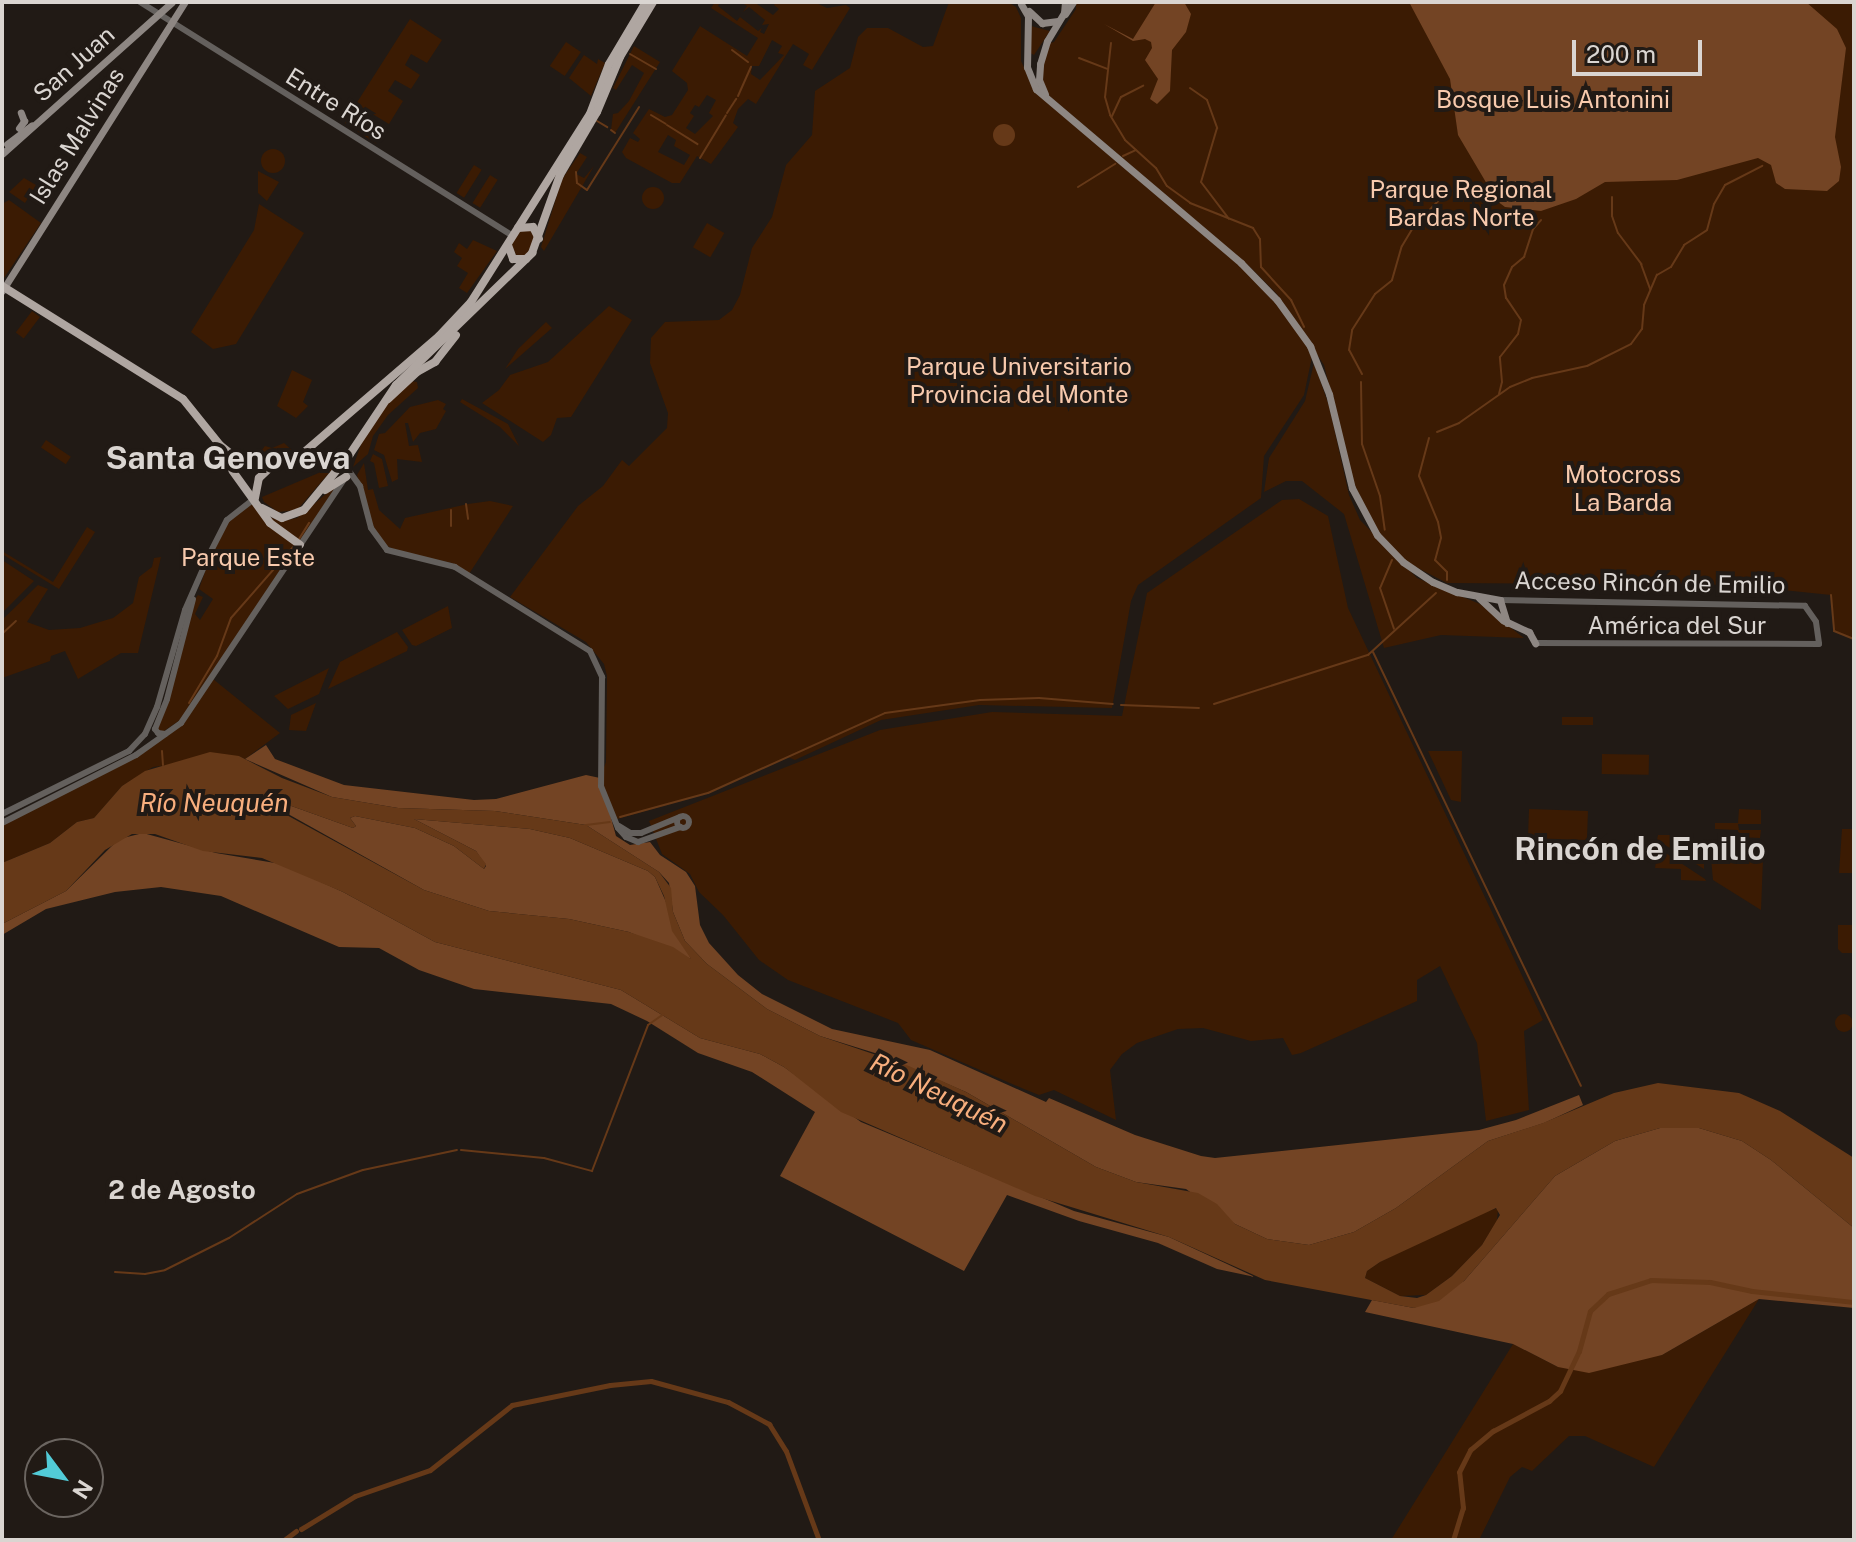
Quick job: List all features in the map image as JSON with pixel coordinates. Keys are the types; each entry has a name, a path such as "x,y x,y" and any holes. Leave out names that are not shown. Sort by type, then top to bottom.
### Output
{"main road":[{"name":"San Juan","path":"2,154 172,2"},
{"name":"Islas Malvinas","path":"3,288 185,2"},
{"path":"255,498 261,475 275,465 304,455 463,311 590,114 609,64 646,2"},
{"path":"262,508 273,516 291,517 304,510 354,449 384,401 417,363 527,259 539,239 563,170 595,116 620,57 653,2"},
{"path":"1024,8 1044,24 1054,23 1063,16 1065,2"},
{"path":"1051,102 1042,90 1039,75 1047,41 1073,2"},
{"name":"Acceso Rincón de Emilio","path":"1024,8 1029,77 1051,102 1239,262 1277,300 1317,361 1352,488 1372,528 1396,556 1418,573 1449,589 1500,600 1507,623"},
{"path":"2,145 24,122 21,113"},
{"name":"San Juan","path":"2,145 25,128 38,123"},
{"path":"513,237 531,226 537,231 539,239"},
{"path":"513,237 513,259 527,259"},
{"path":"3,288 181,398 227,453 250,464 275,465"},
{"path":"181,398 272,525 300,545"},
{"path":"350,413 363,417 366,428"},
{"path":"318,495 347,474"},
{"name":"Acceso Rincón de Emilio","path":"1473,595 1507,623 1526,630 1535,643"}],"street":[{"name":"Entre Ríos","path":"140,2 513,237"},
{"path":"2,823 133,757 184,719 347,474 354,449"},
{"path":"347,474 360,486 371,528 388,551 461,569 592,653 602,677 600,781 614,820 621,833 636,842 680,827 680,817 635,834 625,831 614,820"},
{"path":"2,814 125,753 145,734 154,718 185,610 200,577 227,520 255,498"},
{"path":"167,734 160,734 156,728 167,699 200,577"},
{"name":"Acceso Rincón de Emilio","path":"1500,600 1805,606 1816,622 1819,644"},
{"name":"América del Sur","path":"1535,643 1819,644"}],"green space":[{"path":"715,2 720,2 718,6 737,21 740,17 758,31 762,28 760,32 764,34 769,24 762,25 765,20 749,7 743,12 747,6 741,2 754,2 773,15 779,9 774,5 776,2 814,2 827,8 846,5 850,8 812,70 803,65 809,54 793,44 756,104 748,99 738,109 733,123 738,127 711,164 697,156 680,183 672,183 626,158 622,152 630,138 638,142 640,139 633,133 649,109 665,117 672,115 688,90 687,83 672,71 700,26 747,56 758,38 711,8","holes":["772,40 782,46 778,53 784,55 760,80 751,74 752,66 759,66","707,95 716,100 709,113 713,116 695,134 686,128 694,116 690,113 695,105 699,107","668,135 676,140 674,146 690,155 684,165 658,152"]},
{"name":"Parque Universitario Provincia del Monte","path":"949,2 1008,2 1016,7 1021,18 1021,61 1031,82 1271,292 1313,352 1304,395 1264,456 1261,498 1138,585 1131,601 1112,708 979,705 881,720 795,760 788,757 708,793 614,820 600,778 606,762 607,676 604,664 586,642 510,597 578,506 603,486 622,460 629,466 667,428 668,413 650,363 651,338 665,322 719,320 732,310 740,295 752,248 772,217 786,165 812,135 815,91 850,68 858,37 867,28 888,28 923,47 933,46"},
{"name":"Parque Regional Bardas Norte","path":"1076,2 1854,2 1854,639 1834,631 1831,595 1735,585 1447,583 1408,563 1381,537 1353,482 1324,365 1277,294 1249,266 1047,94 1042,83 1042,66 1050,43 1054,42 1076,9"},
{"path":"1156,2 1184,2 1191,14 1186,32 1172,50 1170,91 1157,104 1150,99 1158,79 1145,60 1152,48 1151,42 1145,39 1133,41 1104,24 1133,39"},
{"name":"Bosque Luis Antonini","path":"1409,2 1806,2 1837,29 1846,48 1835,137 1841,167 1839,181 1827,191 1785,189 1776,183 1771,165 1758,158 1677,180 1605,182 1576,199 1541,211 1505,207 1497,201 1458,135 1450,79"},
{"path":"410,19 442,40 427,63 411,54 405,65 420,75 411,89 395,80 388,91 403,101 389,124 356,104"},
{"path":"1031,26 1050,31 1034,55 1030,53"},
{"path":"566,42 581,52 565,76 550,66"},
{"path":"634,46 660,62 615,133 611,130 613,114 629,101 644,73 632,65 616,90 613,88"},
{"path":"584,55 597,64 598,59 605,63 591,96 569,78"},
{"path":"348,117 380,138 376,144 344,123"},
{"path":"273,149 284,156 285,161 278,172 273,173 262,166 261,161 268,150"},
{"path":"580,153 587,157 576,174 584,178 594,166 544,251 541,247 562,179"},
{"path":"474,165 482,170 464,198 457,193"},
{"path":"258,171 279,182 267,201 258,193"},
{"path":"490,175 498,180 480,208 473,203"},
{"path":"24,178 36,185 25,203 9,192"},
{"path":"653,187 664,198 653,209 642,198"},
{"path":"9,200 41,223 2,281 2,204"},
{"path":"259,204 304,233 236,344 213,349 191,332 254,230"},
{"path":"707,223 724,233 710,257 693,247"},
{"path":"530,229 536,235 528,255 517,257 511,244 519,232"},
{"path":"473,240 497,251 467,293 459,288 468,273 457,266 462,258 454,252 459,243 467,249"},
{"path":"609,306 632,320 571,417 557,418 551,435 543,442 482,403 499,390 510,375 548,362"},
{"path":"32,311 40,317 24,339 16,333"},
{"path":"546,322 552,328 505,369 518,349"},
{"path":"1314,363 1329,406 1349,495 1360,520 1417,578 1480,604 1524,638 1441,635 1384,648 1344,514 1302,481 1286,481 1264,492 1269,458 1305,401"},
{"path":"292,370 312,380 303,402 308,406 296,418 277,406"},
{"path":"411,381 417,382 418,388 388,415 373,436 368,454 353,467 364,436 386,403"},
{"path":"462,399 508,424 519,446 500,427 460,402"},
{"path":"438,400 446,404 443,409 446,411 436,429 420,433 413,442 408,423 405,423 409,446 418,445 422,462 397,459 398,479 392,482 384,455 374,450 379,434 385,433 410,407"},
{"path":"46,440 71,457 66,464 41,447"},
{"path":"284,443 295,453 273,461 255,459 265,446 272,448"},
{"path":"373,454 382,459 388,486 379,488 374,463 370,461"},
{"path":"364,463 368,490 373,489 379,510 400,529 405,518 468,504 490,501 513,506 469,574 452,563 387,546 373,527 357,475"},
{"path":"335,466 297,510 278,512 264,502 262,497"},
{"path":"338,484 300,541 275,525 269,517 283,521 297,518"},
{"path":"1299,499 1328,516 1348,608 1543,1020 1524,1031 1529,1110 1486,1121 1477,1043 1440,966 1417,980 1417,1001 1301,1053 1292,1055 1283,1038 1251,1041 1203,1028 1178,1029 1137,1043 1122,1054 1110,1070 1116,1120 1054,1090 1039,1095 1024,1089 911,1040 898,1023 788,980 759,960 723,915 699,892 690,874 662,854 649,821 880,730 992,712 1122,716 1147,593 1282,500"},
{"name":"Parque Este","path":"252,504 296,546 183,718 161,733 157,728 195,599 198,595 203,597 195,614 200,620 213,599 199,589 208,563 229,521"},
{"path":"87,527 95,532 59,589 2,554 2,551 53,582"},
{"path":"161,557 138,653 121,653 78,679 65,651 51,656 50,661 2,678 2,620 38,585 48,589 27,622 49,630 80,628 113,618 133,603 139,577 152,567 154,558"},
{"path":"2,560 34,581 2,613"},
{"path":"448,606 452,628 416,646 412,645 402,630"},
{"path":"397,632 408,647 407,651 328,689 340,662"},
{"path":"329,668 319,694 288,709 274,696"},
{"path":"213,679 280,733 245,759 239,756 153,767 122,786 94,818 77,822 50,843 2,863 2,825 139,756 183,724"},
{"path":"316,703 306,731 289,730 291,715"},
{"path":"1562,717 1593,717 1593,725 1562,725"},
{"path":"266,745 275,759 344,785 474,800 496,799 586,775 600,778 616,836 630,845 650,842 660,855 686,872 695,886 700,925 709,943 738,975 762,994 832,1029 930,1050 1046,1102 1049,1098 1135,1135 1201,1156 1215,1158 1479,1130 1516,1120 1579,1095 1583,1105 1544,1123 1488,1141 1396,1208 1354,1232 1309,1245 1267,1239 1235,1224 1186,1189 1136,1182 1096,1167 966,1092 878,1054 820,1036 767,1009 707,964 685,941 673,912 669,883 659,872 586,825 495,811 398,808 332,797 245,759"},
{"path":"1428,751 1462,751 1461,802 1451,800"},
{"path":"1602,754 1649,755 1649,775 1602,774"},
{"path":"269,798 353,828 356,826 350,818 355,816 415,828 454,846 484,869 486,866 476,851 414,819 530,829 570,838 648,871 655,877 691,959 629,932 569,919 489,911 424,890 263,800"},
{"path":"1529,809 1588,811 1587,840 1528,838"},
{"path":"1739,809 1761,810 1761,824 1738,824 1739,830 1761,830 1760,838 1738,837 1738,830 1715,829 1715,823 1738,823"},
{"path":"1842,829 1854,829 1854,873 1839,873"},
{"path":"143,833 216,853 281,864 343,892 435,942 621,990 700,1038 760,1054 784,1067 861,1122 1074,1211 1169,1237 1255,1277 1217,1269 1158,1243 1079,1221 1007,1195 964,1271 780,1176 815,1112 752,1072 698,1053 647,1021 611,1004 474,989 419,970 379,948 339,947 221,896 161,887 115,892 46,909 2,935 2,924 66,891 119,839"},
{"path":"1658,835 1682,835 1682,845 1704,845 1704,869 1657,840"},
{"path":"1658,848 1706,881 1681,880 1681,869 1655,868"},
{"path":"1711,858 1763,859 1761,910 1713,880"},
{"path":"1854,917 1853,953 1842,953 1838,949 1838,925 1853,925"},
{"path":"1844,1014 1853,1023 1844,1032 1835,1023"},
{"path":"1660,1128 1699,1128 1742,1141 1771,1160 1854,1228 1854,1308 1759,1299 1662,1355 1589,1373 1558,1367 1513,1344 1365,1312 1372,1300 1414,1308 1464,1281 1555,1176 1615,1141"},
{"path":"1498,1208 1497,1221 1482,1245 1452,1276 1426,1295 1400,1296 1365,1278 1367,1271 1380,1262 1473,1216"},
{"path":"1759,1299 1654,1467 1585,1436 1569,1436 1532,1471 1522,1467 1510,1477 1479,1540 1391,1540 1513,1344 1558,1367 1662,1355"}],"water":[{"path":"1004,124 1012,127 1015,135 1012,143 1004,146 996,143 993,135 996,127"},
{"name":"Río Neuquén","path":"210,752 239,756 282,778 332,797 398,808 495,811 586,825 659,872 671,888 673,912 685,941 707,964 767,1009 820,1036 909,1066 966,1092 1096,1167 1136,1182 1198,1193 1217,1204 1235,1224 1267,1239 1309,1245 1354,1232 1396,1208 1488,1141 1543,1123 1614,1093 1658,1083 1739,1093 1780,1111 1854,1158 1854,1228 1771,1160 1742,1141 1699,1128 1660,1128 1615,1141 1555,1176 1464,1281 1439,1301 1414,1308 1265,1280 1169,1237 1035,1196 841,1112 784,1067 760,1054 700,1038 621,990 435,942 343,892 262,858 203,851 155,834 132,834 105,850 66,891 2,924 2,863 50,843 77,822 94,818 122,786 145,771","holes":["269,798 353,828 356,826 350,818 355,816 415,828 454,846 484,869 486,864 476,851 414,819 530,829 570,838 648,871 655,877 664,896 672,931 691,959 673,947 629,932 569,919 489,911 424,890 263,800","1496,1208 1500,1215 1482,1245 1452,1276 1426,1295 1417,1298 1400,1296 1365,1278 1367,1271 1380,1262"]}],"waterway":[{"path":"1111,43 1105,97 1110,115 1125,140 1156,168 1167,186 1190,203 1253,228 1260,239 1261,267 1291,300 1304,327"},
{"path":"732,50 748,62"},
{"path":"630,54 656,69"},
{"path":"1079,58 1108,69"},
{"path":"738,96 751,67"},
{"path":"1112,116 1121,97 1143,86"},
{"path":"1190,88 1207,100 1217,128 1201,182 1229,219"},
{"path":"727,113 736,99"},
{"path":"576,172 577,183 587,190 639,107"},
{"path":"651,115 666,124"},
{"path":"700,158 726,115"},
{"path":"597,121 607,127"},
{"path":"667,125 698,144"},
{"path":"611,130 615,133"},
{"path":"1123,156 1136,150"},
{"path":"1078,187 1115,164"},
{"path":"1437,432 1459,423 1510,387 1532,378 1587,366 1631,344 1642,329 1644,305 1657,275 1671,267 1684,245 1707,230 1714,204 1725,185 1762,166"},
{"path":"1362,374 1349,350 1352,330 1375,294 1392,280 1402,246 1414,226 1447,192"},
{"path":"1612,197 1612,216 1618,233 1641,264 1650,289"},
{"path":"1499,394 1502,382 1500,357 1518,334 1521,320 1506,298 1504,285 1512,267 1524,257 1533,229 1541,220"},
{"path":"1361,382 1362,444 1380,496 1385,530"},
{"path":"1429,438 1419,476 1438,522 1441,538 1435,560 1447,572 1447,580"},
{"path":"466,504 468,519"},
{"path":"451,510 451,526"},
{"path":"299,539 309,523"},
{"path":"189,703 217,656 231,618 294,546"},
{"path":"1392,560 1380,588 1394,629"},
{"path":"1214,704 1368,655 1436,593"},
{"path":"1831,595 1834,631 1854,639"},
{"path":"2,634 16,621"},
{"path":"1373,652 1581,1086"},
{"path":"620,817 708,793 885,713 980,700 1039,698 1113,704"},
{"path":"1121,705 1199,708"},
{"path":"162,751 163,765"},
{"path":"586,825 610,822"},
{"path":"461,1150 544,1158 592,1171 648,1025 664,1014"},
{"path":"115,1272 145,1274 165,1270 229,1238 297,1194 363,1170 457,1150"},
{"path":"1453,1540 1463,1508 1459,1472 1470,1450 1493,1431 1549,1401 1560,1391 1579,1351 1590,1311 1608,1294 1651,1280 1710,1282 1752,1291 1854,1302"},
{"path":"301,1529 355,1496 430,1470 512,1405 610,1385 651,1381 728,1402 769,1424 786,1451 819,1540"},
{"path":"284,1540 296,1531"}],"district":[{"name":"Santa Genoveva","path":"228,458"},
{"name":"Rincón de Emilio","path":"1640,849"},
{"name":"2 de Agosto","path":"182,1190"}],"park label":[{"name":"Motocross La Barda","path":"1623,489"}]}
